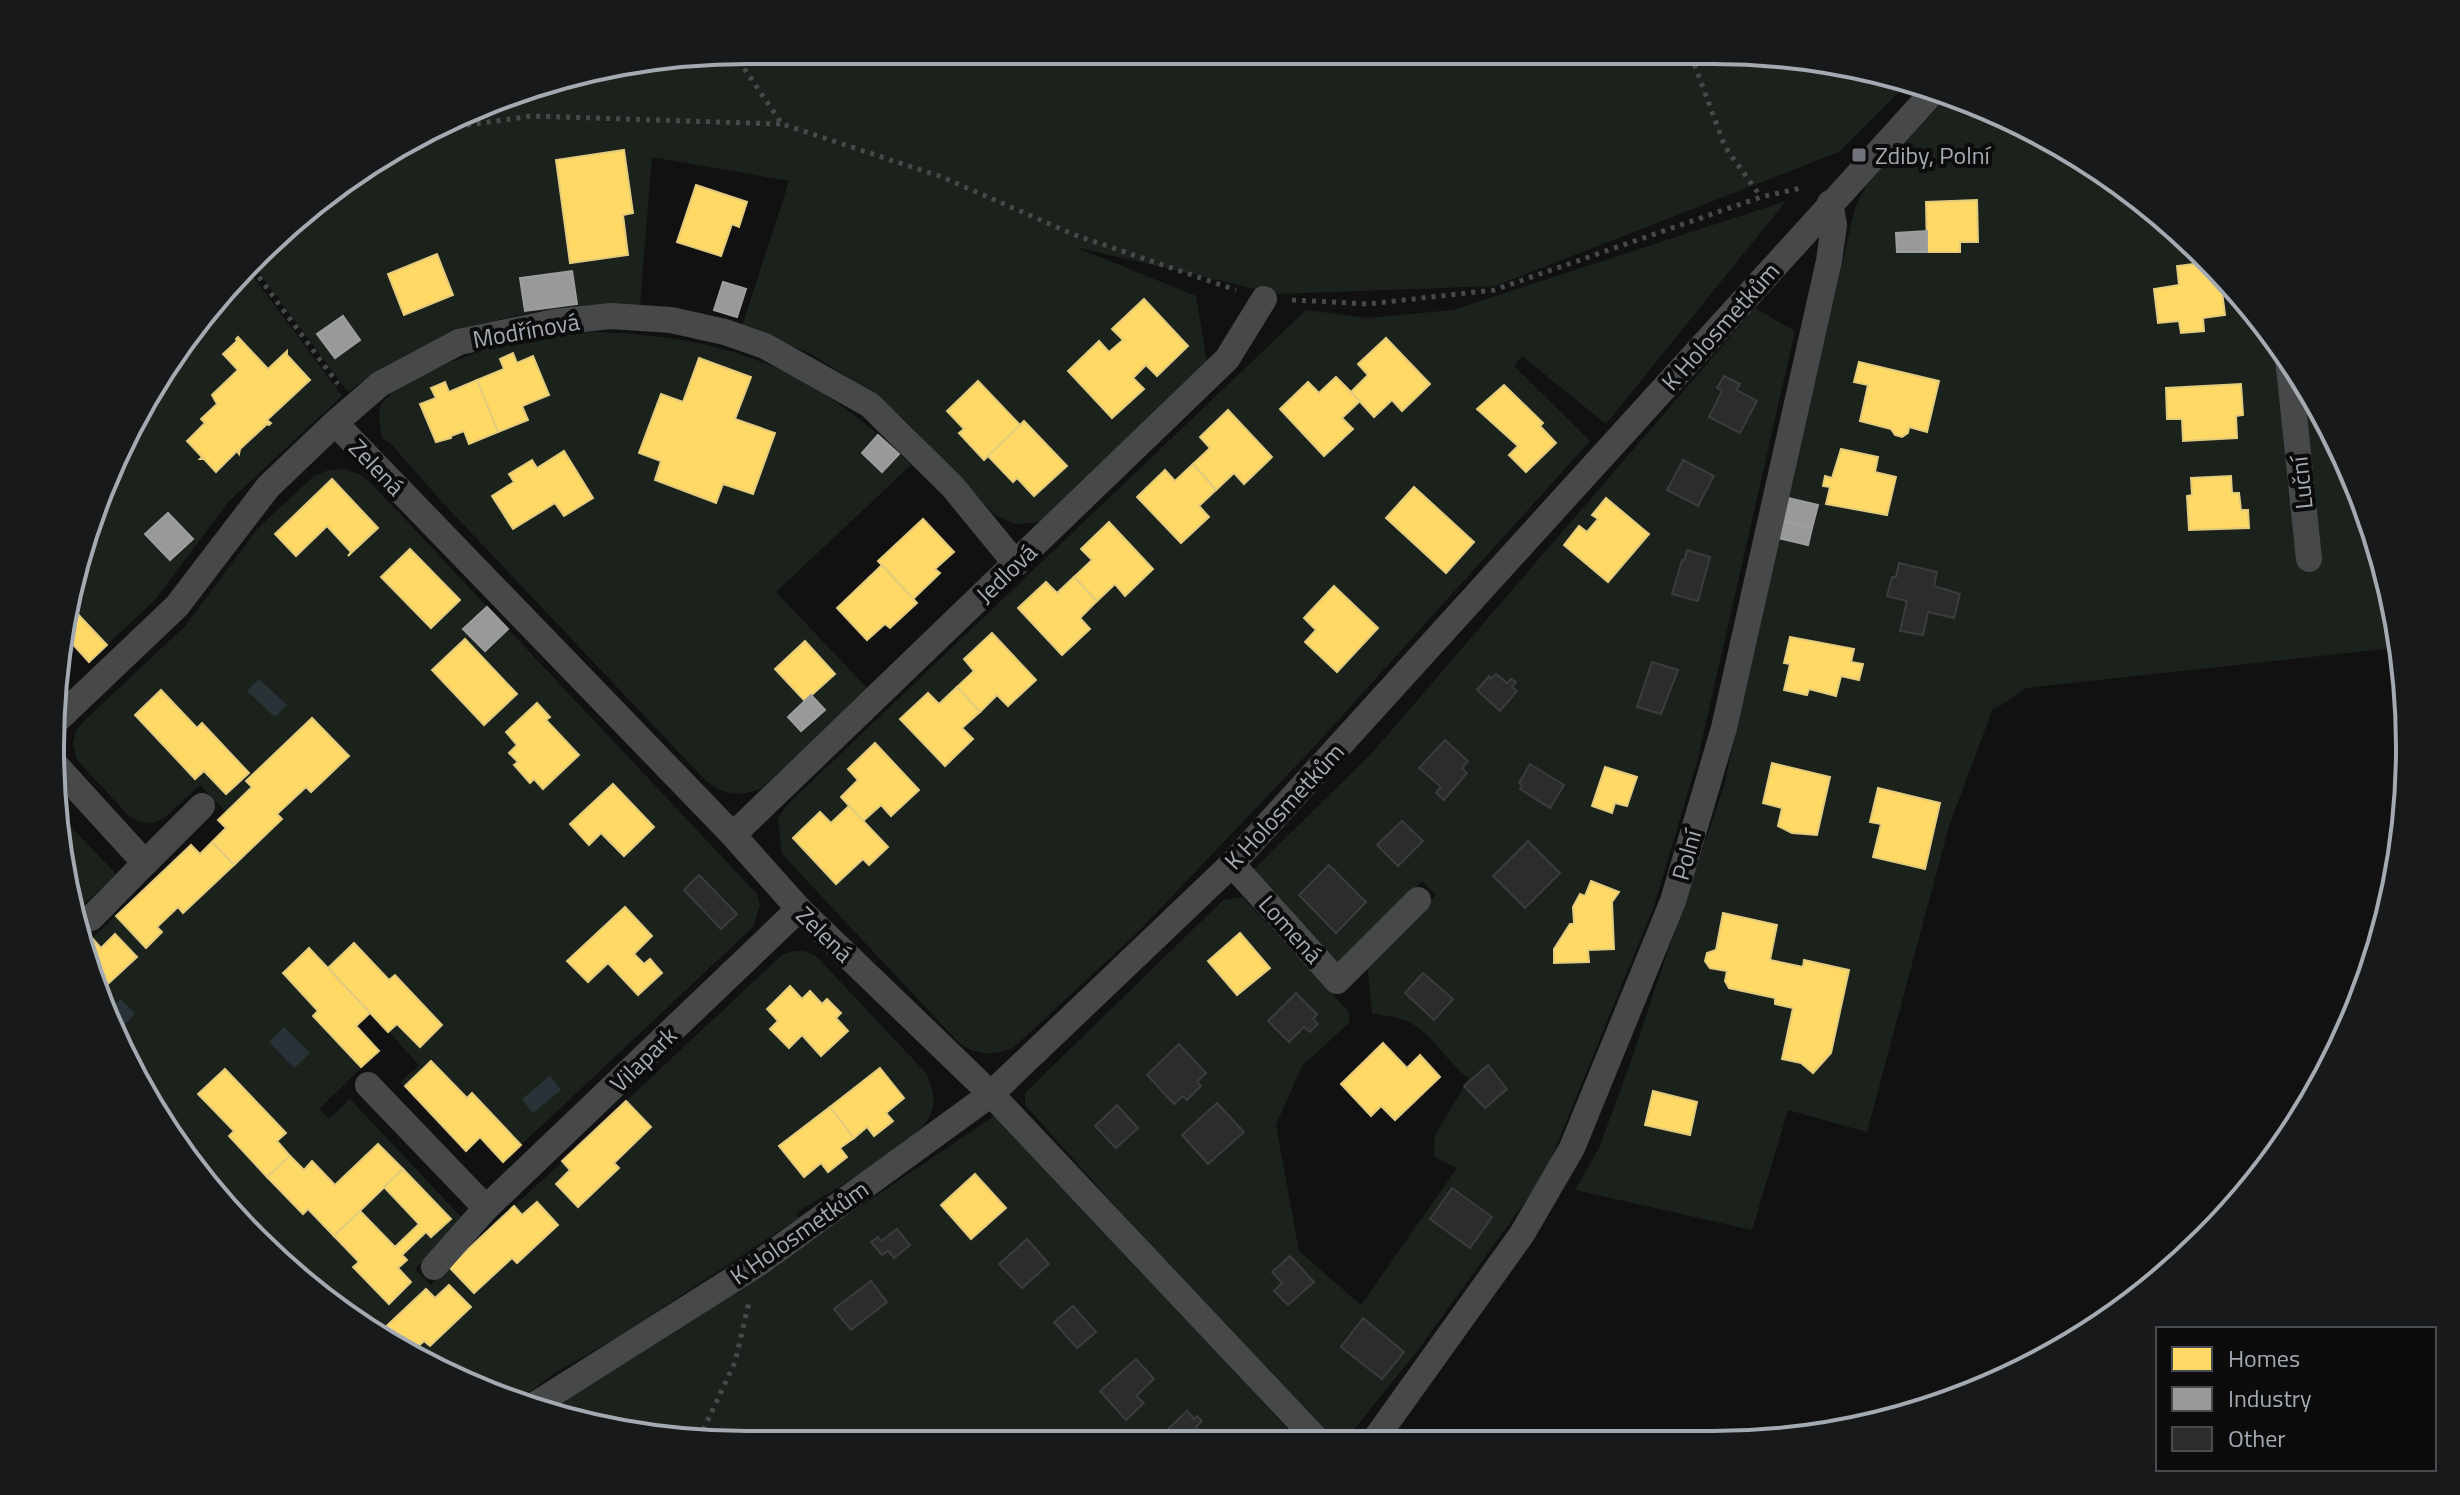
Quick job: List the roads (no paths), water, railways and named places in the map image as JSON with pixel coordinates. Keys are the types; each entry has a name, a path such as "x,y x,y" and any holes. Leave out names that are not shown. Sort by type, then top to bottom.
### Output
{"street":[{"name":"K Holosmetkům","path":"543,1400 759,1263 991,1094 1232,864 1927,98"},
{"name":"Polní","path":"1381,1431 1522,1234 1572,1148 1673,901 1724,728 1825,276 1834,225 1830,203"},
{"name":"Jedlová","path":"733,835 1227,359 1264,299"},
{"name":"Modřínová","path":"65,713 177,606 268,487 380,384 459,342 555,322 611,316 671,320 725,332 765,346 870,405 953,487 1016,564"},
{"name":"Luční","path":"2291,384 2309,559"},
{"name":"Zelená","path":"344,415 799,909 991,1094 1309,1431"},
{"path":"65,775 145,863"},
{"path":"91,918 202,806"},
{"name":"Lomená","path":"1232,864 1337,981 1418,900"},
{"name":"Vilapark","path":"434,1267 486,1208 799,909"},
{"path":"368,1085 486,1208"}],"place":[{"name":"Zdiby, Polní","path":"1859,155"}]}
